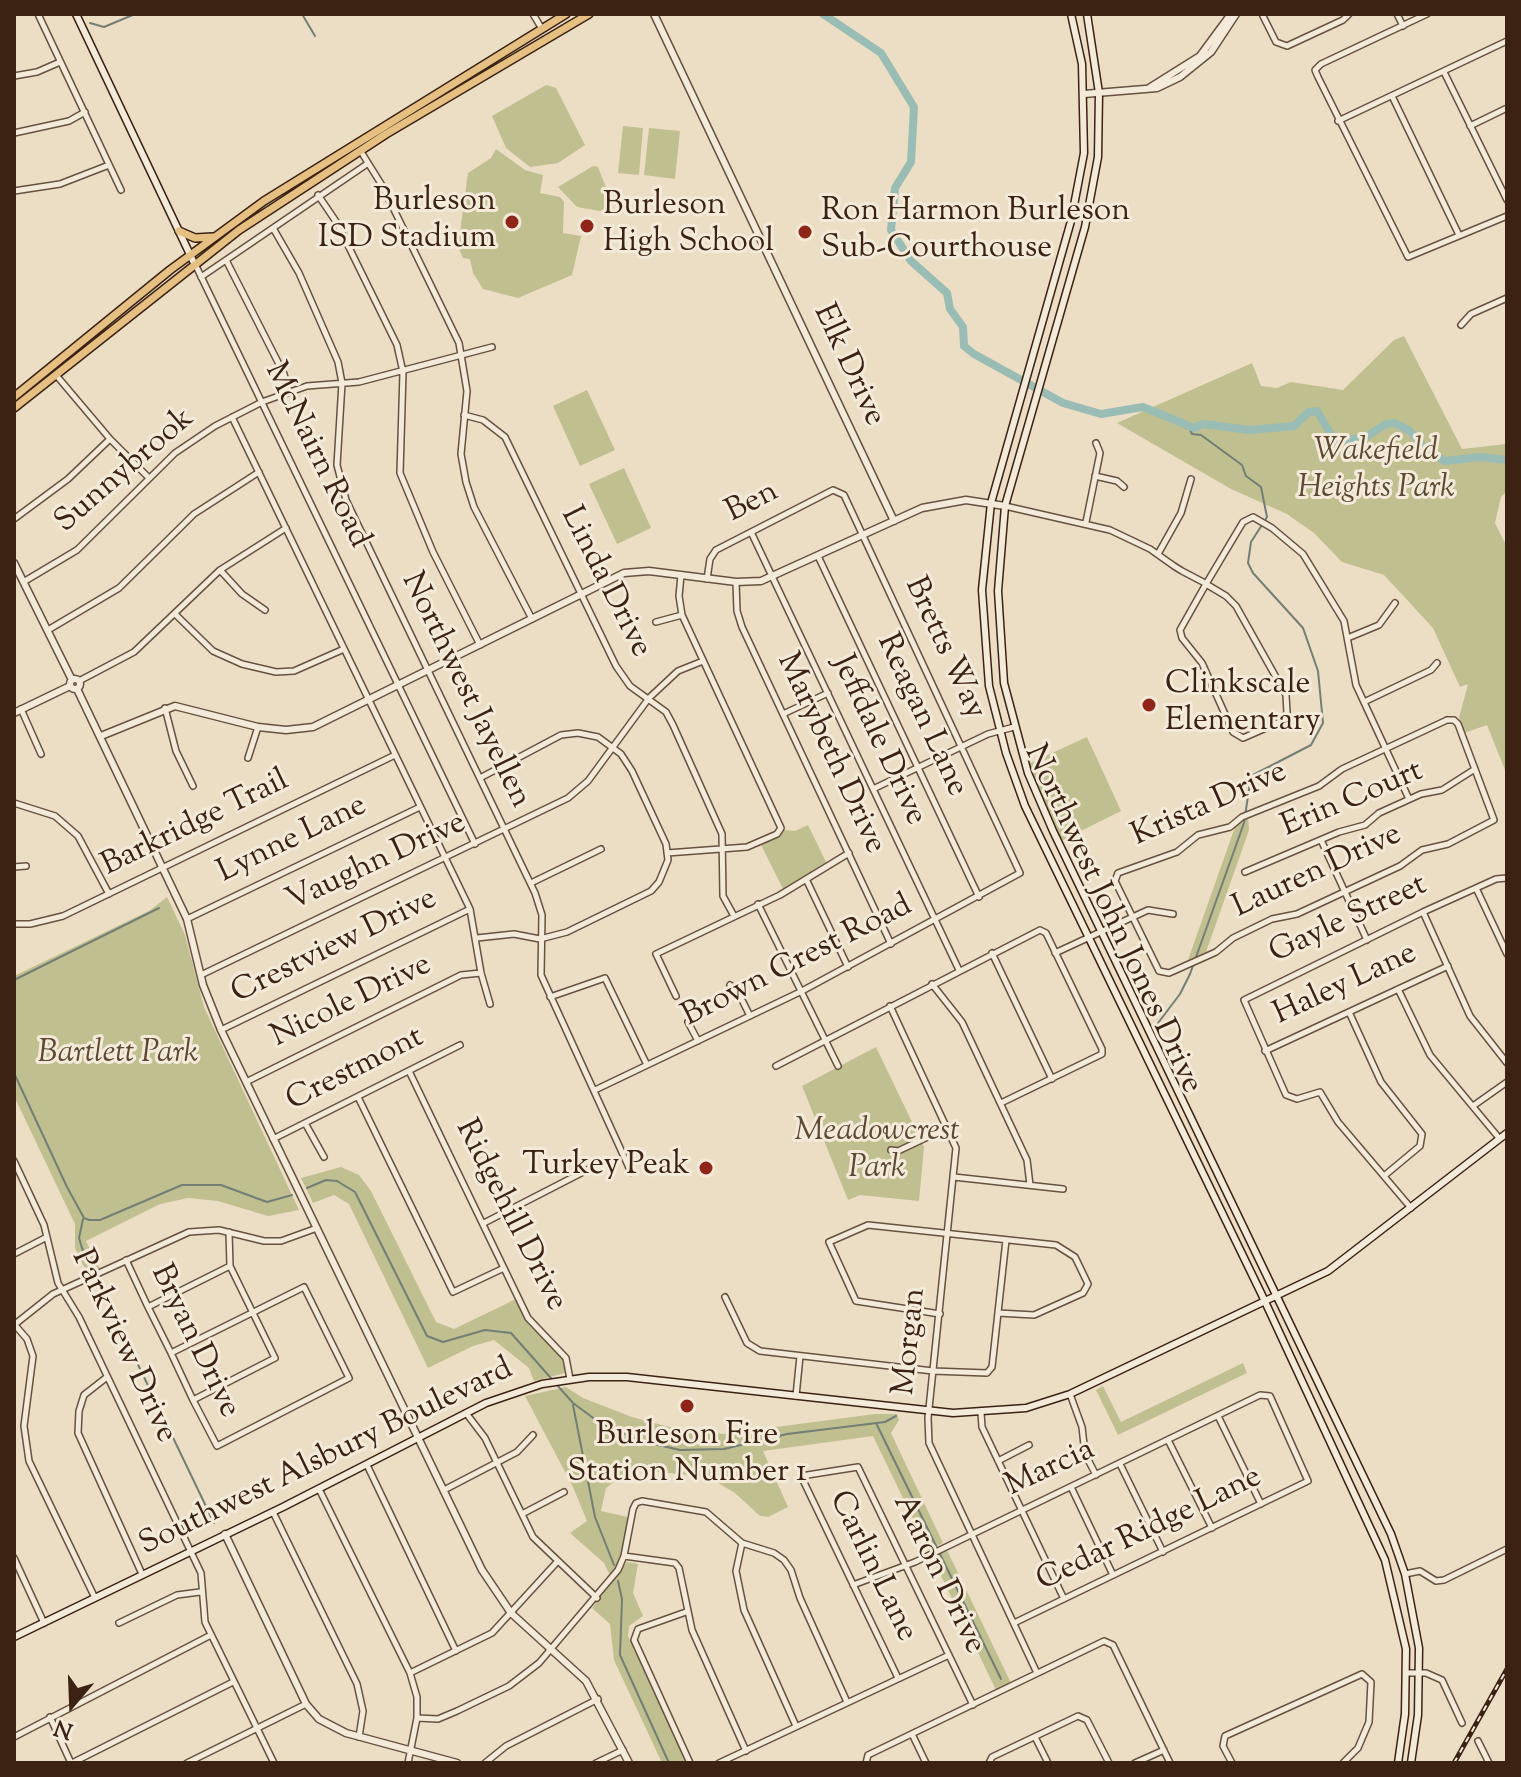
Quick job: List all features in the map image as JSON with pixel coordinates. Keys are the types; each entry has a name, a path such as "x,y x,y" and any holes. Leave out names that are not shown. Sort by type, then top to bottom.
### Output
{"main road":[{"path":"76,14 192,258"},
{"path":"14,408 215,237 342,150 566,14"},
{"path":"14,397 192,258 360,150 589,14"},
{"name":"Elk Drive","path":"654,14 894,521"},
{"name":"Northwest John Jones Drive","path":"1071,14 1084,94 1079,189 991,503 982,590 989,686 999,730 1025,806 1374,1532 1402,1622 1406,1673 1398,1763"},
{"name":"Northwest John Jones Drive","path":"1087,14 1099,93 1098,157 1093,193 1005,506 999,556 999,633 1014,727 1039,799 1363,1475 1405,1574 1416,1621 1419,1673 1411,1763"},
{"path":"1084,94 1166,84 1198,64 1215,47 1234,14"},
{"path":"423,101 428,109"},
{"path":"315,180 319,171 341,157 342,150"},
{"path":"179,231 195,238 215,237"},
{"path":"1058,266 1072,272"},
{"path":"101,736 165,707 195,709 258,727 286,730 313,727 624,573 649,571 736,582 773,577 942,502 1005,506"},
{"path":"14,563 101,736 187,919 201,975 221,1030 491,1586 511,1613 576,1669 598,1699 629,1763"},
{"path":"18,711 75,684"},
{"name":"Southwest Alsbury Boulevard","path":"14,1637 273,1512 466,1413 542,1384 570,1379 627,1377 929,1411 981,1413 1026,1408 1070,1394 1343,1262 1507,1133"},
{"path":"1350,1481 1363,1475"},
{"path":"225,1534 306,1704 325,1724 359,1737 457,1763"}],"street":[{"path":"38,14 121,190"},
{"path":"533,14 542,29"},
{"path":"1262,14 1276,42 1287,46 1343,20 1349,14"},
{"path":"1397,14 1403,26"},
{"path":"1427,14 1315,70 1408,257 1507,216"},
{"path":"1338,121 1507,41"},
{"path":"14,76 37,72 60,62"},
{"path":"1444,72 1507,200"},
{"path":"1392,96 1459,235"},
{"path":"1470,126 1507,108"},
{"path":"14,133 69,121 85,112"},
{"path":"360,150 383,187 426,272 463,357 467,391 461,454 474,507 532,619"},
{"path":"201,277 367,164"},
{"path":"14,191 60,184 109,165"},
{"path":"318,195 337,223 397,345 403,372 400,473 433,552 480,645"},
{"name":"Northwest Jayellen","path":"273,228 334,346 342,383 337,441 339,479 356,523 531,883 542,915 541,975 631,1172"},
{"name":"McNairn Road","path":"192,258 475,844"},
{"path":"226,260 272,348 289,392"},
{"path":"1461,325 1471,314 1507,298"},
{"name":"Sunnybrook","path":"25,581 77,550 194,438 232,417 289,392 403,372 492,347"},
{"path":"55,374 110,439 149,478"},
{"name":"Linda Drive","path":"464,415 483,420 505,437 616,666 630,686 666,712 718,820 724,849 723,896 734,916"},
{"path":"232,417 470,909 481,973 490,1004"},
{"path":"14,519 68,479 110,439"},
{"path":"1086,522 1100,453 1096,443"},
{"path":"48,630 119,588 194,514 259,472"},
{"path":"1095,476 1117,481 1124,487"},
{"path":"1158,554 1181,513 1191,479"},
{"name":"Ben","path":"707,579 712,554 833,490 839,491"},
{"name":"Bretts Way","path":"839,491 863,535 1020,873"},
{"path":"1005,506 1086,522 1110,530 1158,554 1206,584 1236,606 1286,695 1285,717 1243,738 1237,736 1202,663 1180,633 1206,584 1248,517 1257,518 1272,528 1303,554 1344,621 1350,637 1354,679 1409,799"},
{"path":"75,684 134,652 220,570 286,528"},
{"name":"Jeffdale Drive","path":"751,532 959,970"},
{"name":"Reagan Lane","path":"818,556 979,897"},
{"path":"220,570 242,594 265,610"},
{"path":"667,853 752,845 781,830 682,615 679,596 681,575"},
{"name":"Marybeth Drive","path":"736,582 737,611 742,627 891,944"},
{"path":"1350,637 1379,625 1395,603"},
{"path":"175,614 213,651 242,664 276,672 294,671 344,649"},
{"path":"656,622 682,615"},
{"name":"Vaughn Drive","path":"201,975 568,798 588,781 649,698 678,671 703,661"},
{"path":"1364,702 1431,670 1437,663"},
{"path":"783,714 828,693"},
{"path":"165,707 176,751 193,786"},
{"path":"18,711 41,754"},
{"name":"Krista Drive","path":"1132,916 1115,877 1144,861 1177,852 1198,835 1230,827 1242,817 1319,786 1334,773 1385,749 1454,720 1475,769"},
{"path":"248,758 258,727"},
{"path":"873,789 962,746 1014,727"},
{"path":"477,938 514,934 540,939 567,932 651,891 666,868 667,853 632,771 613,746 589,734 561,735 480,778"},
{"name":"Barkridge Trail","path":"14,924 63,916 395,755"},
{"name":"Erin Court","path":"1245,872 1365,825 1409,799 1442,790 1475,769"},
{"name":"Lauren Drive","path":"1132,916 1164,973 1186,965 1272,919 1297,914 1400,866 1422,850 1448,844 1494,820 1475,769"},
{"path":"14,803 55,816 78,836 109,894"},
{"name":"Lynne Lane","path":"187,919 420,807"},
{"path":"1321,840 1367,940"},
{"path":"531,883 601,849"},
{"path":"676,996 656,954 806,879 849,853"},
{"path":"14,867 26,866"},
{"name":"Brown Crest Road","path":"595,1090 802,991 1020,873"},
{"name":"Gayle Street","path":"1265,1051 1244,1000 1423,912 1507,878"},
{"path":"806,879 848,967"},
{"path":"1476,888 1507,954"},
{"path":"758,904 838,1066"},
{"name":"Crestview Drive","path":"221,1030 470,909"},
{"path":"1055,953 1148,910 1173,914"},
{"path":"1423,912 1470,1016 1507,1063"},
{"path":"776,1066 1040,930 1046,933 1102,1054 1001,1103"},
{"path":"992,953 1052,1079"},
{"name":"Haley Lane","path":"1265,1051 1448,966"},
{"name":"Nicole Drive","path":"246,1082 461,975 481,973"},
{"path":"550,997 605,978 647,1065"},
{"path":"932,984 962,1022 1027,1160 1030,1185"},
{"path":"730,985 737,990 750,1016"},
{"path":"1398,989 1430,1055 1499,1138"},
{"name":"Morgan","path":"890,1006 949,1127 956,1148 929,1411 929,1443 1037,1673"},
{"path":"1349,1012 1381,1082 1423,1139 1384,1176"},
{"path":"688,1022 698,1041"},
{"name":"Crestmont","path":"273,1139 460,1045"},
{"path":"1265,1051 1286,1095 1297,1099 1315,1091 1320,1092 1338,1122 1411,1208"},
{"name":"Ridgehill Drive","path":"409,1071 528,1318 566,1358 570,1379"},
{"path":"1473,1106 1507,1082"},
{"path":"1165,1098 1179,1093"},
{"path":"358,1097 453,1292 504,1268"},
{"path":"305,1123 324,1157"},
{"path":"891,1150 898,1151 949,1127"},
{"name":"Parkview Drive","path":"14,1161 47,1237 55,1274 201,1573 200,1592 211,1635 274,1763"},
{"path":"483,1223 589,1169"},
{"path":"954,1177 1063,1189"},
{"path":"940,1314 856,1301 829,1242 868,1225 1006,1240 1067,1250 1075,1257 1088,1289 1034,1315 998,1313"},
{"path":"95,1598 29,1461 24,1426 33,1356 27,1339 14,1324 44,1299 189,1232 229,1232 273,1241 317,1228"},
{"path":"193,1400 275,1358 230,1266 229,1232"},
{"path":"14,1254 47,1237"},
{"path":"725,1297 747,1343 760,1351 933,1371 990,1370 1006,1240"},
{"name":"Bryan Drive","path":"126,1260 217,1446 349,1378 304,1287 252,1314"},
{"path":"148,1307 230,1266"},
{"path":"171,1353 252,1314"},
{"path":"796,1396 800,1356"},
{"path":"107,1377 84,1395 79,1411 78,1433 142,1574"},
{"path":"1070,1394 1082,1427 1085,1454 1096,1475"},
{"name":"Marcia","path":"853,1585 943,1548 1266,1394 1308,1481"},
{"path":"466,1413 485,1438 533,1537 597,1598"},
{"path":"981,1413 982,1427 1064,1599"},
{"path":"1218,1416 1261,1504"},
{"path":"444,1490 517,1452 533,1435"},
{"path":"1168,1440 1212,1528"},
{"path":"998,1461 1029,1445"},
{"path":"1120,1464 1163,1552"},
{"path":"367,1465 456,1651"},
{"name":"Aaron Drive","path":"801,1476 858,1467 973,1705"},
{"name":"Carlin Lane","path":"801,1476 898,1678"},
{"name":"Cedar Ridge Lane","path":"1014,1623 1308,1481"},
{"path":"1071,1487 1113,1575"},
{"path":"319,1489 410,1673 417,1697 417,1718 408,1763"},
{"path":"522,1514 564,1492"},
{"path":"417,1718 438,1719 526,1675 597,1598 624,1556 636,1503 706,1512 742,1543 774,1553 791,1570 847,1702"},
{"path":"273,1512 357,1684 363,1711 359,1737"},
{"path":"742,1543 736,1571 744,1610 796,1726"},
{"path":"1405,1574 1420,1571 1436,1581 1444,1580 1507,1549"},
{"path":"624,1556 675,1563 686,1612 746,1751"},
{"path":"14,1558 44,1623"},
{"path":"410,1673 492,1633 557,1562"},
{"path":"119,1623 177,1595 200,1592"},
{"path":"686,1612 638,1629 634,1640 690,1763"},
{"path":"14,1737 211,1635"},
{"path":"865,1762 868,1755 1109,1641 1170,1763"},
{"path":"719,1763 949,1655"},
{"path":"1406,1673 1436,1675 1442,1680 1462,1723"},
{"path":"1232,1763 1223,1741 1350,1676 1368,1676 1369,1722 1365,1737 1343,1763"},
{"path":"50,1717 72,1763 233,1682"},
{"path":"485,1763 506,1746 598,1699"},
{"path":"187,1763 306,1704"},
{"path":"989,1762 1083,1716 1109,1763"},
{"path":"912,1734 926,1763"},
{"path":"1035,1737 1048,1763"},
{"path":"1478,1741 1489,1763"},
{"path":"596,1763 623,1750"},
{"path":"1135,1763 1164,1750"}],"green space":[{"path":"546,85 556,88 585,145 558,163 530,167 506,148 492,116"},
{"path":"623,126 643,128 639,175 618,173"},
{"path":"649,128 680,131 675,179 644,175"},
{"name":"Burleson ISD Stadium","path":"496,149 525,170 543,175 540,193 560,197 564,202 563,233 581,236 572,275 518,298 483,289 473,273 470,259 463,258 458,247 468,173 491,158"},
{"path":"593,166 598,167 613,205 600,211 577,207 558,187"},
{"name":"Wakefield Heights Park","path":"1404,336 1462,449 1507,444 1507,491 1501,497 1495,523 1507,547 1507,775 1487,725 1464,733 1459,718 1468,684 1460,687 1433,628 1384,575 1342,562 1314,533 1287,514 1231,489 1117,423 1252,363 1261,386 1277,388 1291,382 1343,390 1394,340"},
{"path":"587,390 615,450 580,466 553,406"},
{"path":"624,468 651,528 617,544 589,484"},
{"path":"1087,737 1121,811 1061,841 1028,764"},
{"path":"1248,817 1249,830 1206,952 1188,960 1235,827"},
{"path":"808,825 826,862 783,889 761,845 784,830 795,831"},
{"name":"Bartlett Park","path":"167,897 185,935 204,1007 299,1210 268,1216 218,1201 188,1198 160,1204 86,1241 100,1269 88,1275 75,1248 75,1224 14,1096 14,976 149,911"},
{"name":"Meadowcrest Park","path":"876,1047 924,1147 919,1201 860,1195 848,1200 802,1086"},
{"path":"341,1167 359,1175 371,1191 436,1322 454,1329 516,1299 529,1325 562,1358 565,1373 534,1381 529,1368 494,1340 473,1346 428,1368 349,1204 334,1195 313,1203 301,1178"},
{"path":"1243,1363 1247,1373 1118,1435 1096,1390 1103,1386 1121,1422"},
{"path":"566,1387 583,1398 632,1417 673,1428 723,1434 875,1414 897,1414 899,1420 891,1433 943,1543 928,1550 873,1436 763,1451 788,1507 768,1517 760,1516 735,1493 708,1477 630,1469 606,1488 601,1511 628,1517 621,1556 611,1577 604,1563 570,1533 587,1521 573,1487 525,1396"},
{"path":"947,1550 1011,1683 996,1690 932,1557"},
{"path":"627,1562 638,1564 633,1593 643,1616 629,1626 628,1636 687,1763 662,1763 614,1660 610,1624 592,1608"}],"waterway":[{"path":"90,23 104,27 135,14"},
{"path":"302,14 315,36"},
{"path":"823,14 881,53 914,107 911,162 895,188 891,230 911,261 947,293 950,309 963,327 964,346 974,354 1063,403 1101,414 1143,407 1194,428 1203,424 1250,430 1294,426 1309,412 1317,411 1335,441 1364,438 1386,424 1395,423 1410,431 1427,451 1445,461 1480,457 1507,460"},
{"path":"1155,1027 1180,994 1190,974 1244,823 1251,776 1311,745 1323,723 1318,671 1303,628 1253,573 1248,563 1251,542 1267,517 1261,487 1246,476 1242,465 1201,435 1192,434 1189,427"},
{"path":"14,980 159,908"},
{"path":"14,1073 84,1218 100,1220 182,1185 221,1185 267,1202 292,1195"},
{"path":"307,1188 326,1180 337,1181 355,1192 427,1336 443,1342 485,1330 511,1333 573,1403 600,1423 641,1441 680,1450 724,1449 787,1434 885,1422 896,1416"},
{"path":"83,1219 79,1238 82,1248 214,1523"},
{"path":"573,1405 595,1517 614,1565"},
{"path":"877,1425 1001,1679"},
{"path":"618,1581 622,1599 620,1655 669,1763"}],"railway":[{"path":"1454,1763 1507,1669"}],"place":[{"name":"Burleson ISD Stadium","path":"512,222"},
{"name":"Burleson High School","path":"587,226"},
{"name":"Ron Harmon Burleson Sub-Courthouse","path":"805,232"},
{"name":"Clinkscale Elementary","path":"1149,705"},
{"name":"Turkey Peak","path":"706,1168"},
{"name":"Burleson Fire Station Number 1","path":"687,1406"}]}
